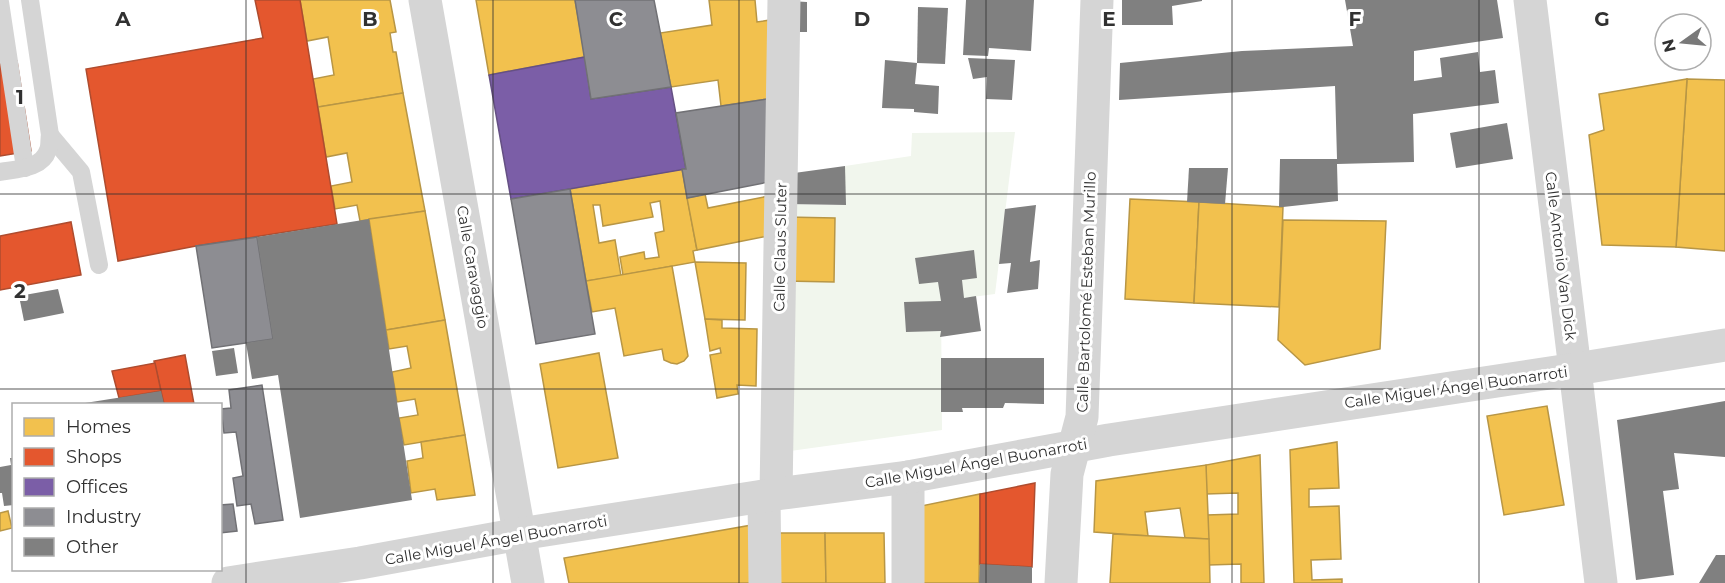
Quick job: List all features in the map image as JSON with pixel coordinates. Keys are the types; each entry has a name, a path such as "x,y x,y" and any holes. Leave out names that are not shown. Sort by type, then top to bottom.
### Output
{"street":[{"name":"Calle Caravaggio","path":"425,0 528,583"},
{"name":"Calle Claus Sluter","path":"765,583 770,495 784,0"},
{"name":"Calle Bartolomé Esteban Murillo","path":"1061,583 1067,474 1082,417 1097,0"},
{"name":"Calle Antonio Van Dick","path":"1530,0 1601,583"},
{"name":"Calle Miguel Ángel Buonarroti","path":"228,583 362,573 520,534 770,495 908,477 1262,416 1725,345"},
{"path":"908,477 908,583"}],"lane":[{"path":"1,166 26,168 40,162 48,150 50,135 30,0"},
{"path":"0,2 26,168"},
{"path":"50,135 81,172 99,265"}],"shaded area":[{"path":"1015,132 995,294 941,301 942,430 783,452 785,281 833,281 835,219 786,217 787,204 845,205 845,166 911,156 912,133"}],"building: Homes":[{"path":"300,0 390,0 396,32 390,33 393,52 396,52 403,93 318,107 313,79 334,75 328,37 307,41"},
{"path":"476,0 575,0 585,57 489,75"},
{"path":"709,0 755,0 757,22 776,19 774,98 721,106 718,80 671,87 660,33 712,25"},
{"path":"1687,79 1725,80 1725,251 1676,247"},
{"path":"1687,79 1676,247 1602,245 1589,135 1604,130 1599,94"},
{"path":"403,93 425,211 360,221 357,205 335,209 331,186 352,182 347,153 326,157 318,107"},
{"path":"682,169 697,250 693,251 695,262 623,275 620,257 644,252 645,259 659,257 655,233 664,231 660,201 650,203 653,217 603,226 600,205 593,205 599,243 615,240 621,276 586,281 570,189"},
{"path":"705,194 708,208 774,195 773,235 697,250 687,198"},
{"path":"1130,199 1199,202 1194,303 1125,299"},
{"path":"1199,202 1283,207 1279,307 1194,303"},
{"path":"425,211 445,320 386,330 369,219"},
{"path":"786,217 835,218 834,282 785,281"},
{"path":"1283,220 1386,221 1380,349 1305,365 1278,340"},
{"path":"695,262 746,263 745,320 705,319"},
{"path":"672,266 688,356 677,364 664,360 662,349 624,356 615,308 592,312 586,281"},
{"path":"705,319 722,320 722,328 757,329 756,386 737,385 738,394 717,398 710,355 721,353 720,348 710,351"},
{"path":"445,320 465,435 404,445 399,418 418,415 415,399 397,402 392,372 411,368 407,346 389,349 386,330"},
{"path":"599,353 618,458 558,468 540,364"},
{"path":"1547,406 1564,505 1504,515 1487,416"},
{"path":"465,435 475,495 437,500 435,489 411,493 407,461 423,458 421,442"},
{"path":"1337,442 1339,488 1309,489 1309,507 1339,506 1341,559 1311,560 1312,580 1342,579 1342,583 1294,583 1290,450"},
{"path":"1260,455 1264,583 1241,583 1241,564 1209,565 1207,515 1238,514 1238,493 1206,494 1206,465"},
{"path":"1206,465 1209,539 1185,538 1180,508 1145,512 1148,536 1094,532 1096,481"},
{"path":"980,494 979,583 922,583 921,506"},
{"path":"8,511 12,528 0,531 0,513"},
{"path":"752,525 752,583 569,583 564,558"},
{"path":"776,533 825,533 826,583 777,583"},
{"path":"825,533 884,533 885,583 826,583"},
{"path":"1113,534 1209,539 1210,583 1110,583"}],"building: Shops":[{"path":"255,0 300,0 337,224 118,261 86,69 263,38"},
{"path":"17,61 31,151 0,156 0,64"},
{"path":"71,222 81,275 0,290 0,236"},
{"path":"185,355 194,403 164,403 154,361"},
{"path":"155,363 161,391 119,398 112,371"},
{"path":"1035,483 1032,567 980,564 980,494"}],"building: Offices":[{"path":"585,57 591,99 671,87 686,169 511,199 489,75"}],"building: Industry":[{"path":"575,0 654,0 671,87 591,99"},
{"path":"774,98 774,181 687,198 682,169 686,169 676,113"},
{"path":"570,189 595,334 536,344 511,199"},
{"path":"257,237 273,339 212,348 196,246"},
{"path":"262,385 283,520 255,524 251,504 237,506 233,478 243,476 236,432 224,433 222,417 222,409 231,408 229,390"},
{"path":"233,504 237,531 222,533 222,505"}],"building: Other":[{"path":"966,0 1034,0 1031,51 989,48 988,56 963,55"},
{"path":"1122,0 1202,1 1172,6 1173,25 1122,25"},
{"path":"1345,0 1497,0 1503,38 1414,51 1414,81 1442,77 1440,58 1478,52 1480,72 1495,70 1499,103 1413,114 1414,162 1337,164 1338,201 1279,207 1280,159 1337,159 1335,86 1119,100 1120,63 1242,51 1353,46"},
{"path":"790,1 807,2 807,32 790,32"},
{"path":"918,7 948,8 945,64 917,63"},
{"path":"968,58 1015,60 1012,100 986,99 987,77 973,79"},
{"path":"885,60 917,63 915,84 939,86 938,114 914,112 914,109 882,108"},
{"path":"1507,123 1513,159 1456,168 1450,133"},
{"path":"845,166 846,205 787,204 787,174"},
{"path":"1189,168 1228,168 1225,204 1187,202"},
{"path":"1036,205 1030,262 1040,260 1038,289 1007,293 1011,263 999,264 1005,209"},
{"path":"369,219 412,500 300,518 278,375 252,379 246,343 273,339 257,237"},
{"path":"974,250 977,278 962,280 964,298 976,296 981,331 940,337 941,331 906,332 904,302 941,301 938,282 919,284 915,258"},
{"path":"58,289 64,313 24,321 19,296"},
{"path":"234,348 238,373 216,376 212,351"},
{"path":"941,358 1044,358 1044,404 1005,403 1003,408 962,408 963,412 941,412"},
{"path":"161,391 164,403 85,403"},
{"path":"1725,401 1725,457 1674,453 1679,489 1663,491 1674,575 1636,580 1617,420"},
{"path":"10,458 12,458 12,505 4,506 2,493 0,493 0,467 11,465"},
{"path":"1716,555 1725,555 1725,583 1699,583"},
{"path":"980,564 1032,567 1032,583 979,583"}]}
